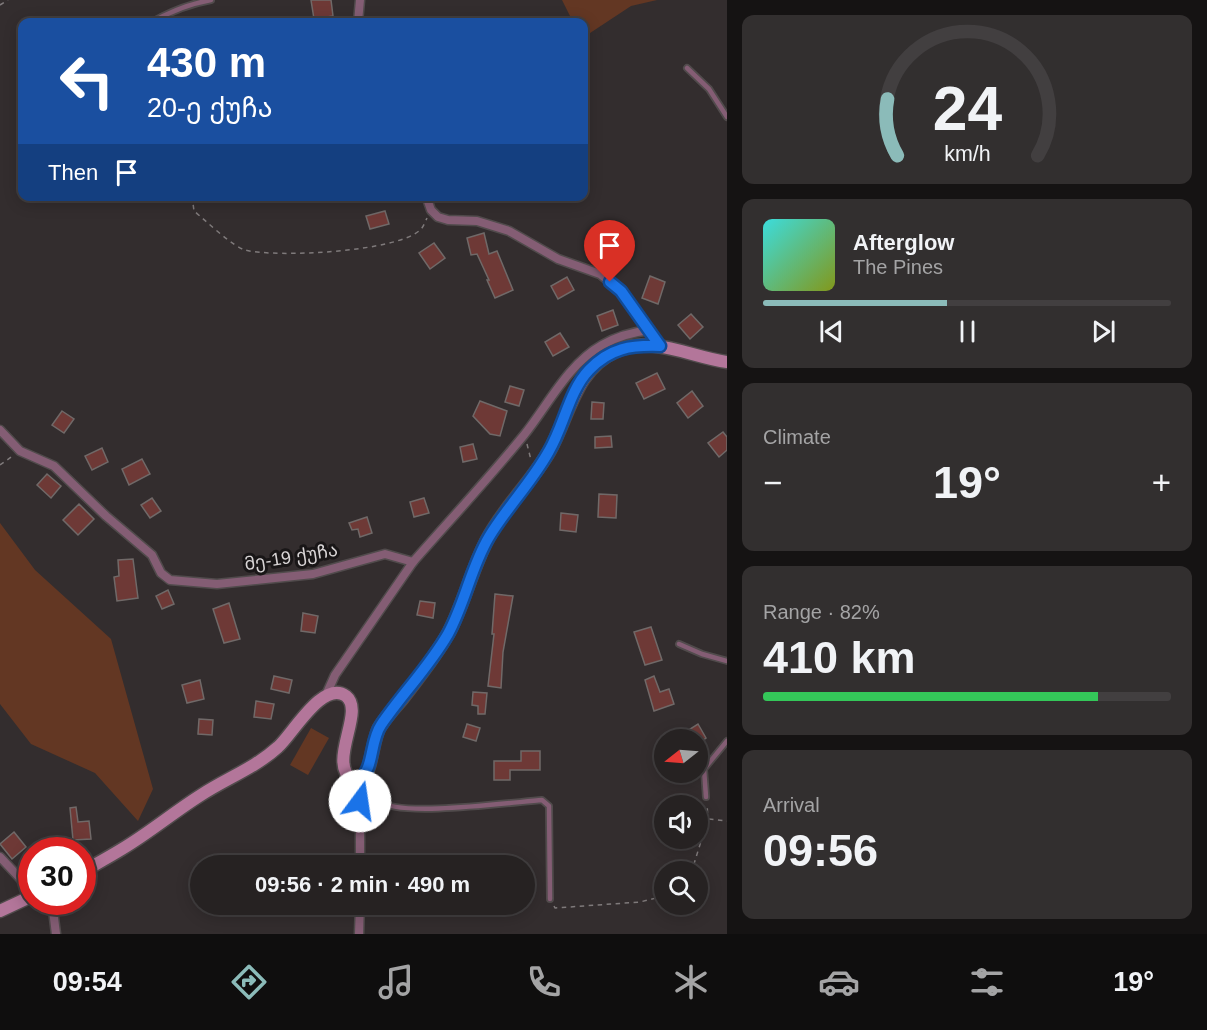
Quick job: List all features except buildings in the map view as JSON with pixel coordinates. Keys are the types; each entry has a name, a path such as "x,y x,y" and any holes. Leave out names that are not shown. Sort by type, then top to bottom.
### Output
{"street":[{"path":"358,18 360,0"},
{"path":"428,201 431,210 438,217 448,220 477,221 509,231 558,259 600,274 621,291 660,346"},
{"path":"326,695 335,675 413,562 524,434 568,376 584,359 601,346 626,335 650,330"},
{"path":"360,855 363,777 380,727 425,669 449,632 487,541 503,513 548,453 576,390 588,371 602,358 617,350 636,345 660,346 727,362"},
{"name":"მე-19 ქუჩა","path":"0,430 20,451 54,466 106,516 152,555 161,573 170,580 217,584 313,574 385,554 413,562"},
{"path":"96,864 123,849 202,794 253,767 279,746 317,701 326,695 336,693 345,695 350,702 351,711 343,766 346,776 353,781 363,777"},
{"path":"0,857 18,876"},
{"path":"0,911 18,903"},
{"path":"54,915 56,934"},
{"path":"359,934 360,915"}],"lane":[{"path":"160,18 181,8 211,0"},
{"path":"687,69 709,89 727,117"},
{"path":"679,644 727,661"},
{"path":"706,795 704,769 727,741"},
{"path":"363,777 380,802 390,807 413,810 542,800 549,806 550,898"}],"path":[{"path":"0,5 8,0"},
{"path":"193,201 194,211 243,250 270,253 322,252 372,247 407,238 421,230 431,210"},
{"path":"524,434 535,472"},
{"path":"0,465 20,451"},
{"path":"708,819 727,821"},
{"path":"550,898 555,908 640,902 654,898"}],"shaded area":[{"path":"562,0 657,0 631,6 588,34 588,18 571,18"},
{"path":"0,523 35,570 111,639 153,789 138,821 95,773 31,744 0,704"},
{"path":"311,728 329,738 308,775 290,765"}],"route":[{"path":"360,801 360,779 367,774 373,743 380,727 425,669 449,632 487,541 503,513 548,453 576,390 588,371 602,358 617,350 636,345 660,346 621,291 610,282"}]}
